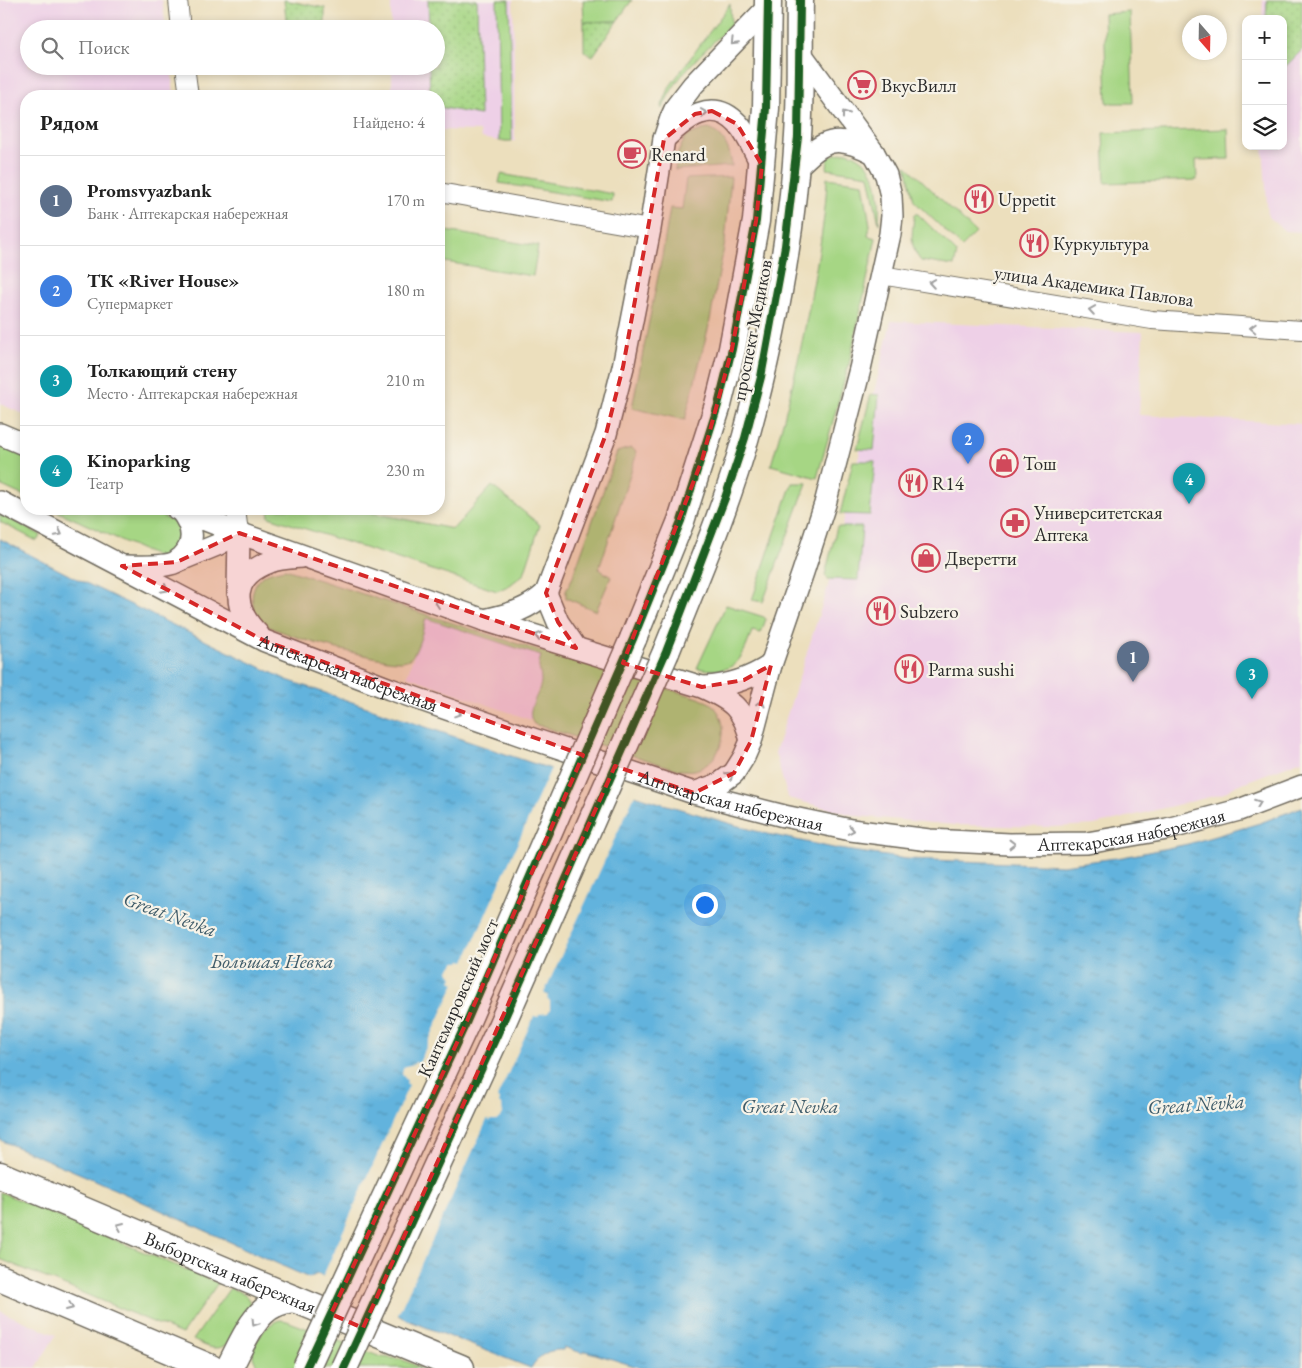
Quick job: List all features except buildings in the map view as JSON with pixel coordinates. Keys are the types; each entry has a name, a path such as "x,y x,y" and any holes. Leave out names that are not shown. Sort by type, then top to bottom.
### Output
{"main road":[{"name":"проспект Медиков","path":"344,1368 498,1033 666,652 725,498 745,438 762,377 776,304 795,169 798,137 800,0"},
{"name":"проспект Медиков","path":"633,640 681,522 718,405 732,348 756,221 762,165 766,108 768,3"},
{"name":"Кантемировский мост","path":"306,1368 467,1021 633,640"},
{"name":"Выборгская набережная","path":"0,1175 462,1368"},
{"path":"0,1278 211,1368"},
{"path":"229,1368 263,1311 275,1303 294,1299"}],"street":[{"path":"178,0 180,20"},
{"path":"484,620 521,611 546,593 606,434 623,367 650,229 664,139 676,107 692,85 768,3"},
{"path":"694,793 719,784 734,773 751,741 771,665 802,578 825,504 860,368 890,234 892,216 891,196 886,175 874,153 799,51"},
{"path":"186,75 188,90"},
{"path":"664,139 681,122 696,114 712,111 724,115 737,124 762,165"},
{"path":"795,169 816,148 829,142 842,140 855,143 874,153"},
{"path":"445,193 650,229"},
{"name":"улица Академика Павлова","path":"881,275 1152,320 1302,330"},
{"path":"0,434 20,442"},
{"name":"Аптекарская набережная","path":"0,502 20,512"},
{"name":"Аптекарская набережная","path":"25,515 265,641 399,692 694,793 784,816 852,830 929,840 1010,844 1087,843 1167,829 1239,810 1302,786"},
{"path":"177,562 188,551 191,542 192,533 190,525 183,515"},
{"path":"192,515 484,620 702,687 724,697 734,706 747,724 751,741"},
{"path":"237,515 239,533 238,594 240,609 243,616 265,641"},
{"path":"122,566 161,565 177,562 217,545 239,533"},
{"path":"238,594 246,578 258,567 271,561 305,556"},
{"path":"546,593 558,622 576,648"},
{"path":"702,687 717,687 744,680 771,665"}],"highlighted area":[{"path":"712,111 737,124 762,165 756,221 732,349 702,460 623,663 702,687 744,680 771,665 751,741 734,773 694,793 615,766 363,1328 331,1314 467,1021 583,755 265,641 122,566 177,562 239,533 576,648 558,622 546,593 606,434 623,367 664,139 695,114"}],"shaded area":[{"path":"0,0 162,0 165,20 20,20 20,75 172,75 173,90 20,90 20,412 0,404"},
{"path":"391,0 513,0 515,141 481,138 480,131 445,130 445,90 392,90 392,75 445,75 445,20 391,20"},
{"path":"1263,0 1302,0 1302,232 1285,231 1268,217 1263,150 1287,150 1287,15 1262,15"},
{"path":"891,321 1143,332 1139,415 1302,424 1302,760 1237,785 1222,794 1094,825 1052,827 955,825 857,816 788,798 775,753 828,586"},
{"path":"426,618 541,656 538,666 541,681 530,712 531,720 407,676"},
{"path":"0,1311 56,1335 36,1368 0,1368"}],"green space":[{"path":"284,0 325,8 325,20 286,20"},
{"path":"428,0 477,0 480,115 445,108 445,90 430,90 429,75 445,75 445,20 429,20"},
{"path":"497,0 509,0 512,141 499,141"},
{"path":"583,0 632,0 617,21 584,22"},
{"path":"1267,0 1302,0 1302,50 1287,65 1287,15 1266,15"},
{"path":"730,4 731,25 683,74 668,96 663,108 661,108 670,86"},
{"path":"1130,12 1133,103 1107,103 1104,14"},
{"path":"617,21 593,56 584,51 584,22"},
{"path":"709,129 719,135 726,144 732,166 675,170 678,153 686,136"},
{"path":"1228,129 1229,159 1196,160 1197,180 1105,183 1103,133"},
{"path":"848,152 859,157 866,164 876,181 879,202 879,224 869,175 827,169 828,158 836,154"},
{"path":"906,165 976,233 962,247 914,201"},
{"path":"501,174 613,194 612,202 499,183"},
{"path":"731,177 725,242 709,325 685,420 632,408 670,208 682,209 686,179"},
{"path":"827,178 863,183 870,225 868,236 876,238 849,364 817,478 771,465 790,396 810,304 822,229"},
{"path":"914,214 918,214 957,253 954,266 921,261 914,250 913,244"},
{"path":"445,231 538,246 533,276 445,262"},
{"path":"871,394 879,395 874,450 857,449"},
{"path":"0,446 20,455 20,494 0,485"},
{"path":"631,448 636,451 636,456 599,569 611,577 596,611 566,598 566,590 572,579 617,452"},
{"path":"853,461 875,461 870,515 840,514"},
{"path":"792,483 807,483 763,602 752,600"},
{"path":"492,486 540,525 524,574 510,585 497,591 269,517 269,515 383,515 453,529"},
{"path":"0,514 41,535 37,541 0,522"},
{"path":"65,515 159,515 175,522 181,527 184,534 178,553 158,557"},
{"path":"837,527 862,527 858,580 828,579 825,575"},
{"path":"285,569 521,645 699,698 710,703 722,720 722,741 713,759 705,766 693,770 679,770 534,724 531,713 541,685 539,666 541,656 426,618 415,652 409,659 402,661 388,660 337,649 271,628 262,622 257,614 252,600 253,591 258,580 265,574"},
{"path":"726,605 764,617 766,619 761,633 752,631 744,652 734,664 727,668 709,670 697,668"},
{"path":"0,1192 218,1283 182,1334 0,1259"},
{"path":"230,1288 247,1297 250,1304 250,1308 232,1339 227,1344 216,1348 193,1340"},
{"path":"280,1320 381,1357 400,1359 422,1368 260,1368 253,1356 258,1338 266,1328"}],"water":[{"path":"0,539 65,573 287,680 532,763 660,803 759,832 838,849 907,859 1063,865 1123,857 1188,844 1260,823 1302,807 1302,1368 641,1368 586,1351 582,1353 564,1347 563,1350 544,1354 531,1368 410,1321 394,1313 392,1307 317,1274 309,1278 88,1177 0,1140"}],"pier":[{"path":"552,766 636,792 544,993 550,1001 550,1009 548,1013 540,1014 538,1017 534,1016 497,1098 500,1100 499,1103 502,1106 503,1114 496,1120 487,1120 397,1317 392,1315 390,1309 322,1278 409,1085 402,1074 403,1069 415,1062 419,1063 455,983 451,981 453,978 449,971 450,968 456,962 465,961"}],"cycle path":[{"path":"306,1368 467,1021 633,639 681,521 718,405 732,349 756,221 766,108 768,0"},
{"path":"344,1368 498,1033 666,652 725,498 745,438 761,377 785,246 798,137 800,0"}],"place":[{"name":"ВкусВилл","path":"862,85"},
{"name":"Renard","path":"632,154"},
{"name":"Uppetit","path":"979,199"},
{"name":"Куркультура","path":"1034,243"},
{"name":"Тош","path":"1004,463"},
{"name":"ТК «River House»","path":"968,464"},
{"name":"R14","path":"913,483"},
{"name":"Kinoparking","path":"1189,504"},
{"name":"Университетская Аптека","path":"1015,523"},
{"name":"Дверетти","path":"926,558"},
{"name":"Subzero","path":"881,611"},
{"name":"Parma sushi","path":"909,669"},
{"name":"Promsvyazbank","path":"1133,682"},
{"name":"Толкающий стену","path":"1252,699"}],"water label":[{"name":"Great Nevka","path":"170,914"},
{"name":"Большая Невка","path":"272,961"},
{"name":"Great Nevka","path":"1196,1104"},
{"name":"Great Nevka","path":"790,1106"}]}
